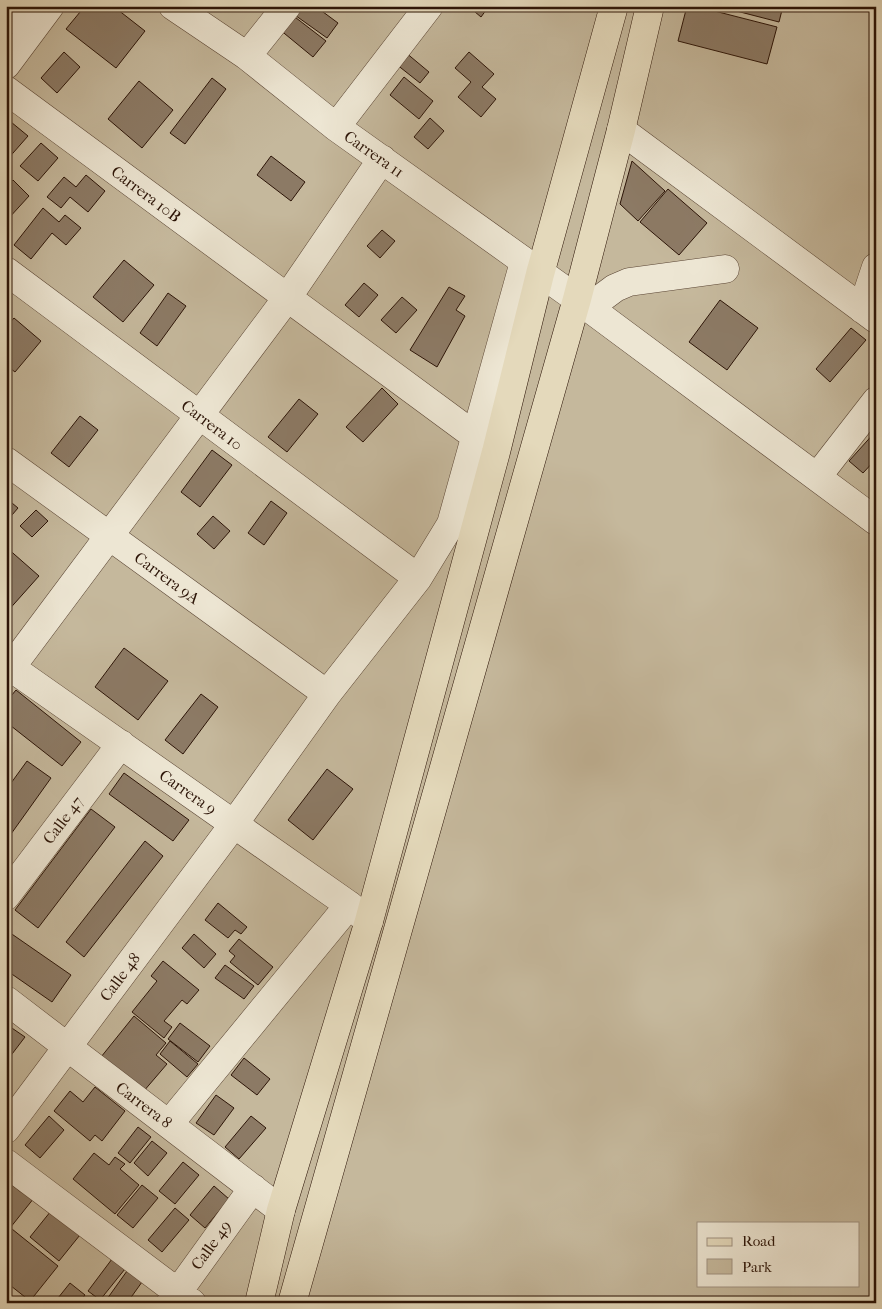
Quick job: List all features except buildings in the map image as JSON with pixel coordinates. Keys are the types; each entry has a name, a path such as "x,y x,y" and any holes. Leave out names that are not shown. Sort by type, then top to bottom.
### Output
{"main road":[{"path":"258,1303 359,913 532,268 614,6"},
{"path":"292,1303 583,303 650,6"}],"street":[{"path":"6,65 50,6"},
{"name":"Carrera 11","path":"173,6 246,56 336,127 583,303 876,521"},
{"path":"246,56 287,6"},
{"path":"336,127 429,6"},
{"path":"6,12 32,30"},
{"name":"Carrera 10B","path":"6,90 486,444"},
{"path":"621,130 869,314 876,267"},
{"path":"8,669 110,536 287,298 382,159"},
{"path":"583,303 629,282 725,269"},
{"name":"Carrera 10","path":"6,271 418,578"},
{"path":"817,477 876,401"},
{"name":"Calle 48","path":"6,1129 234,824 328,694 418,578 451,524 486,444"},
{"name":"Carrera 9A","path":"6,461 328,694"},
{"name":"Carrera 9","path":"8,669 121,744 359,913"},
{"name":"Calle 47","path":"6,896 121,744"},
{"path":"169,1124 359,913"},
{"name":"Carrera 8","path":"6,1000 281,1210"},
{"path":"6,1163 180,1299"},
{"name":"Calle 49","path":"180,1299 252,1188"}],"green space":[{"path":"6,6 876,6 876,1303 6,1303"}]}
